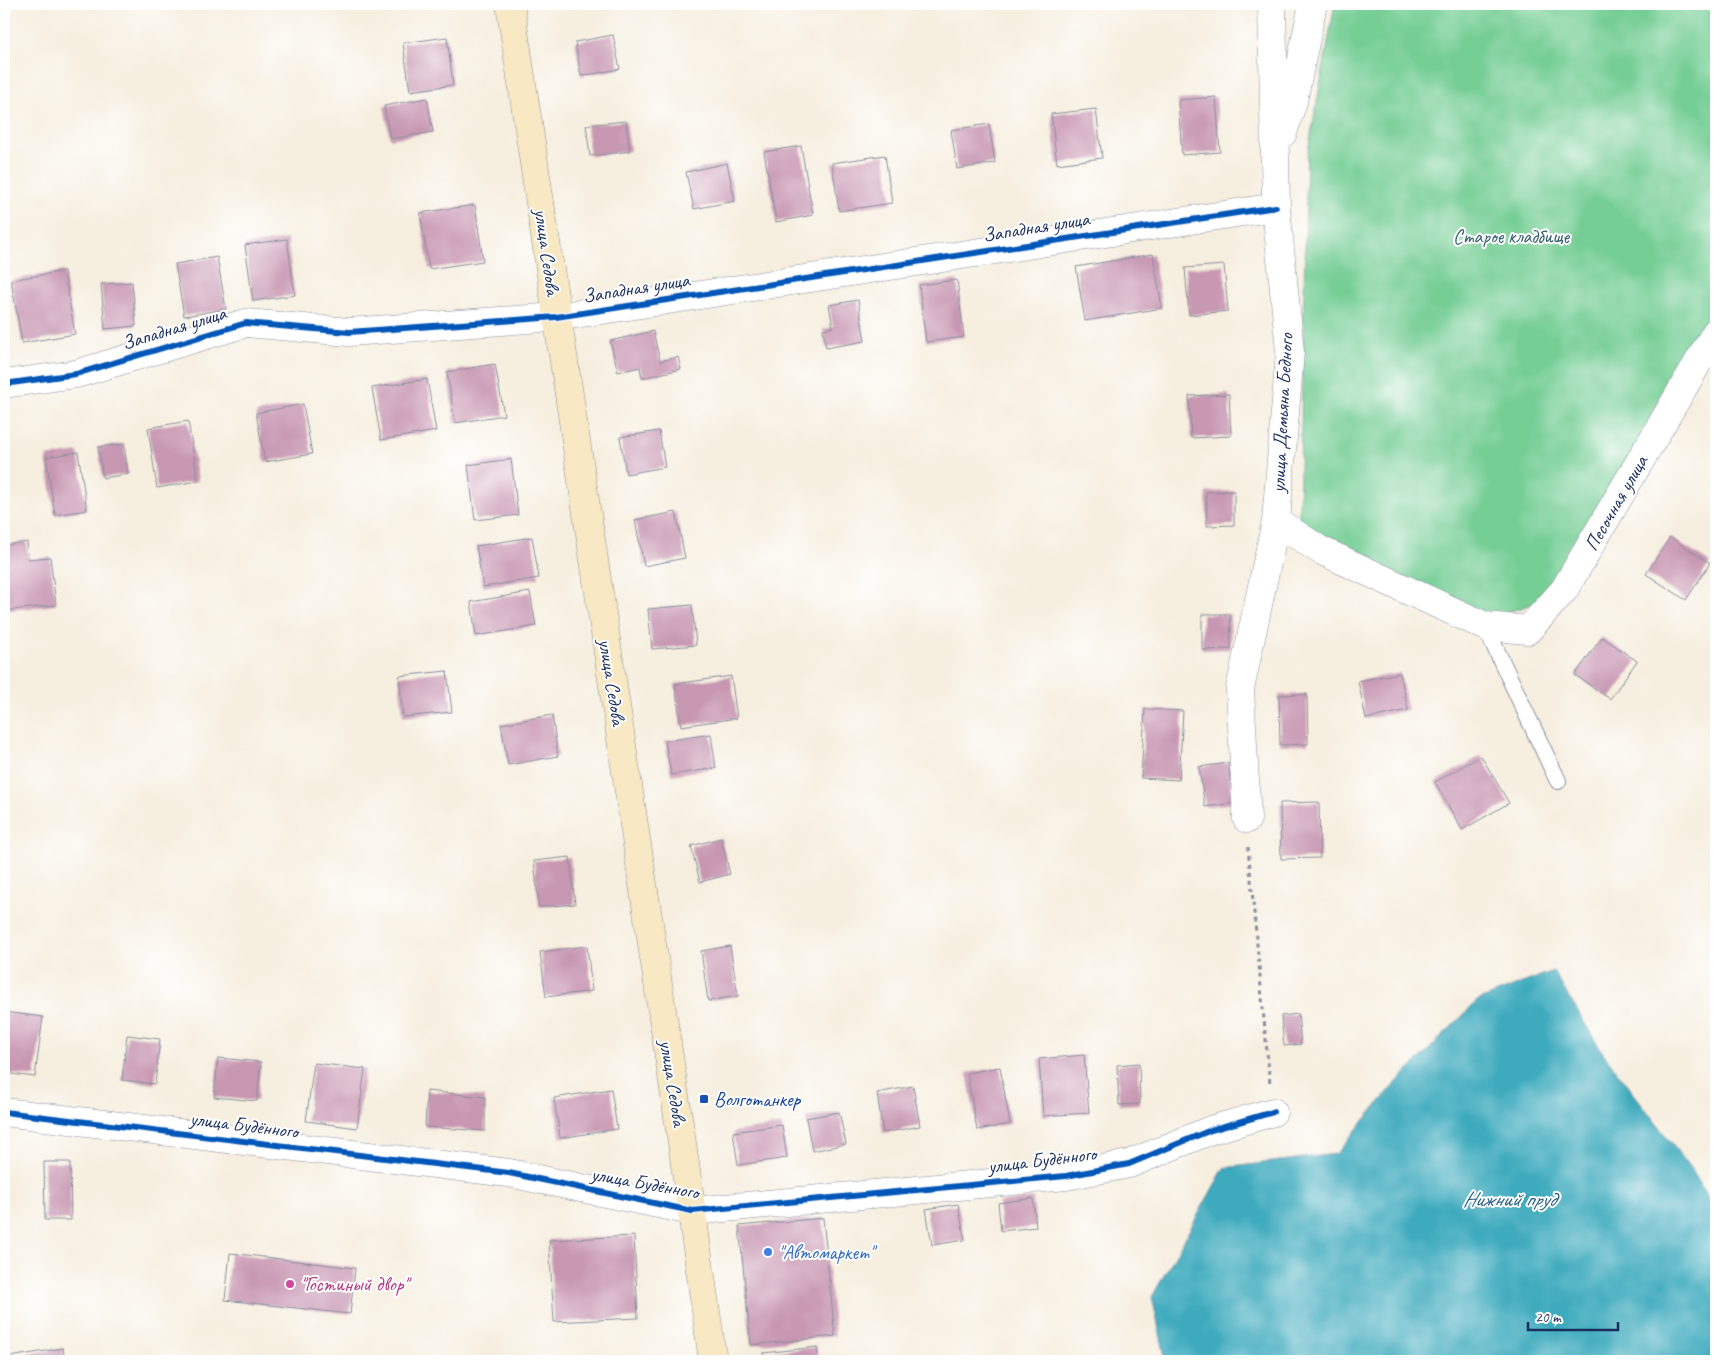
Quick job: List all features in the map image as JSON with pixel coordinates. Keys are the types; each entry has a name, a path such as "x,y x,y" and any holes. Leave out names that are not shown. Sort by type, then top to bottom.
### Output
{"main road":[{"name":"улица Седова","path":"510,4 713,1361"}],"street":[{"name":"улица Демьяна Бедного","path":"1247,818 1240,689 1276,521 1290,352 1276,207 1272,4"},
{"path":"1276,153 1293,101 1313,4"},
{"name":"Западная улица","path":"4,384 76,374 246,323 348,332 556,317 1276,207"},
{"name":"Песочная улица","path":"1276,521 1320,550 1485,626 1528,630 1564,590 1716,332"},
{"name":"улица Будённого","path":"4,1112 509,1173 692,1211 1066,1176 1129,1164 1211,1130 1273,1112"}],"lane":[{"path":"1485,626 1558,781"}],"path":[{"path":"1247,818 1273,1112"}],"green space":[{"name":"Старое кладбище","path":"1335,4 1716,4 1716,316 1646,446 1538,602 1490,618 1311,535 1299,517 1307,156"}],"water":[{"name":"Нижний пруд","path":"1553,971 1601,1050 1693,1172 1716,1211 1716,1361 1166,1361 1152,1297 1224,1168 1336,1154 1394,1085 1477,1001"}],"building":[{"path":"613,35 620,69 581,76 575,42"},
{"path":"447,37 453,85 410,91 403,43"},
{"path":"1216,97 1220,152 1182,155 1178,100"},
{"path":"427,98 433,132 390,139 384,106"},
{"path":"1096,109 1102,158 1057,164 1051,114"},
{"path":"626,121 630,151 590,156 586,125"},
{"path":"989,124 995,163 957,169 951,130"},
{"path":"801,146 813,215 776,222 764,152"},
{"path":"885,155 892,203 839,211 832,163"},
{"path":"727,163 735,201 694,209 686,172"},
{"path":"475,205 483,261 429,269 420,213"},
{"path":"287,239 295,295 253,301 245,245"},
{"path":"1153,254 1162,308 1085,321 1076,267"},
{"path":"217,257 226,309 184,316 175,264"},
{"path":"1224,265 1228,311 1189,315 1185,268"},
{"path":"64,271 75,334 22,343 11,280"},
{"path":"957,280 964,337 926,342 919,285"},
{"path":"132,282 136,326 105,329 101,284"},
{"path":"858,300 865,341 826,348 823,329 833,327 829,305"},
{"path":"653,331 660,361 678,357 681,369 642,378 640,367 618,372 610,341"},
{"path":"495,364 504,415 455,423 447,372"},
{"path":"427,379 436,431 381,440 372,388"},
{"path":"1229,394 1231,436 1191,438 1189,396"},
{"path":"303,404 312,454 265,462 256,413"},
{"path":"188,421 198,481 157,488 148,428"},
{"path":"659,431 665,467 626,474 620,437"},
{"path":"124,444 128,474 103,478 98,447"},
{"path":"78,452 87,510 55,515 46,457"},
{"path":"511,459 518,515 475,520 468,465"},
{"path":"1234,491 1234,525 1207,526 1206,492"},
{"path":"676,512 685,558 644,566 635,520"},
{"path":"532,537 539,578 483,587 476,546"},
{"path":"1670,537 1710,563 1686,600 1646,574"},
{"path":"27,542 28,559 50,557 56,605 4,611 4,545"},
{"path":"530,592 536,626 476,636 471,602"},
{"path":"692,605 696,645 652,649 648,609"},
{"path":"1202,614 1230,614 1231,649 1202,650"},
{"path":"1602,637 1637,661 1610,699 1575,675"},
{"path":"447,671 452,712 403,717 399,676"},
{"path":"1400,673 1408,710 1366,719 1358,681"},
{"path":"731,676 737,718 681,726 675,684"},
{"path":"1307,694 1308,744 1280,745 1279,695"},
{"path":"1145,709 1183,711 1179,780 1141,778"},
{"path":"552,715 558,756 508,765 501,724"},
{"path":"711,734 716,768 671,775 665,741"},
{"path":"1481,756 1509,803 1462,830 1435,782"},
{"path":"1228,763 1233,803 1205,807 1199,767"},
{"path":"1319,802 1320,858 1281,859 1280,803"},
{"path":"721,838 730,874 700,882 691,846"},
{"path":"570,857 575,904 539,907 534,861"},
{"path":"587,946 592,991 546,997 540,952"},
{"path":"730,946 738,996 708,1001 701,951"},
{"path":"4,1012 43,1017 35,1077 4,1073"},
{"path":"1298,1014 1301,1044 1284,1046 1281,1016"},
{"path":"127,1035 160,1039 155,1084 122,1080"},
{"path":"1084,1055 1089,1113 1043,1116 1039,1059"},
{"path":"218,1058 261,1062 257,1101 214,1097"},
{"path":"314,1063 365,1069 357,1128 306,1121"},
{"path":"1139,1063 1140,1104 1119,1105 1117,1065"},
{"path":"1000,1067 1010,1124 977,1130 967,1073"},
{"path":"913,1086 920,1126 883,1133 877,1093"},
{"path":"611,1089 617,1129 560,1138 554,1098"},
{"path":"427,1091 485,1097 485,1131 425,1127"},
{"path":"839,1112 846,1144 812,1151 806,1118"},
{"path":"782,1125 787,1158 738,1165 733,1132"},
{"path":"44,1162 70,1162 71,1220 45,1220"},
{"path":"1033,1198 1036,1227 1001,1231 998,1203"},
{"path":"958,1204 965,1240 932,1245 926,1209"},
{"path":"823,1218 835,1336 751,1345 739,1226"},
{"path":"634,1236 638,1318 554,1322 549,1240"},
{"name":"\"Гостиный двор\"","path":"230,1253 355,1268 350,1314 225,1300"},
{"path":"817,1347 818,1361 764,1361 763,1353"},
{"path":"63,1348 65,1361 4,1361 4,1358"}],"cycle path":[{"path":"4,384 76,374 246,323 349,332 556,317 1276,207"},
{"path":"4,1112 509,1173 692,1211 1066,1176 1129,1164 1211,1130 1273,1112"}],"place":[{"name":"Волготанкер","path":"704,1099"},
{"name":"\"Автомаркет\"","path":"768,1252"},
{"name":"\"Гостиный двор\"","path":"290,1284"}]}
